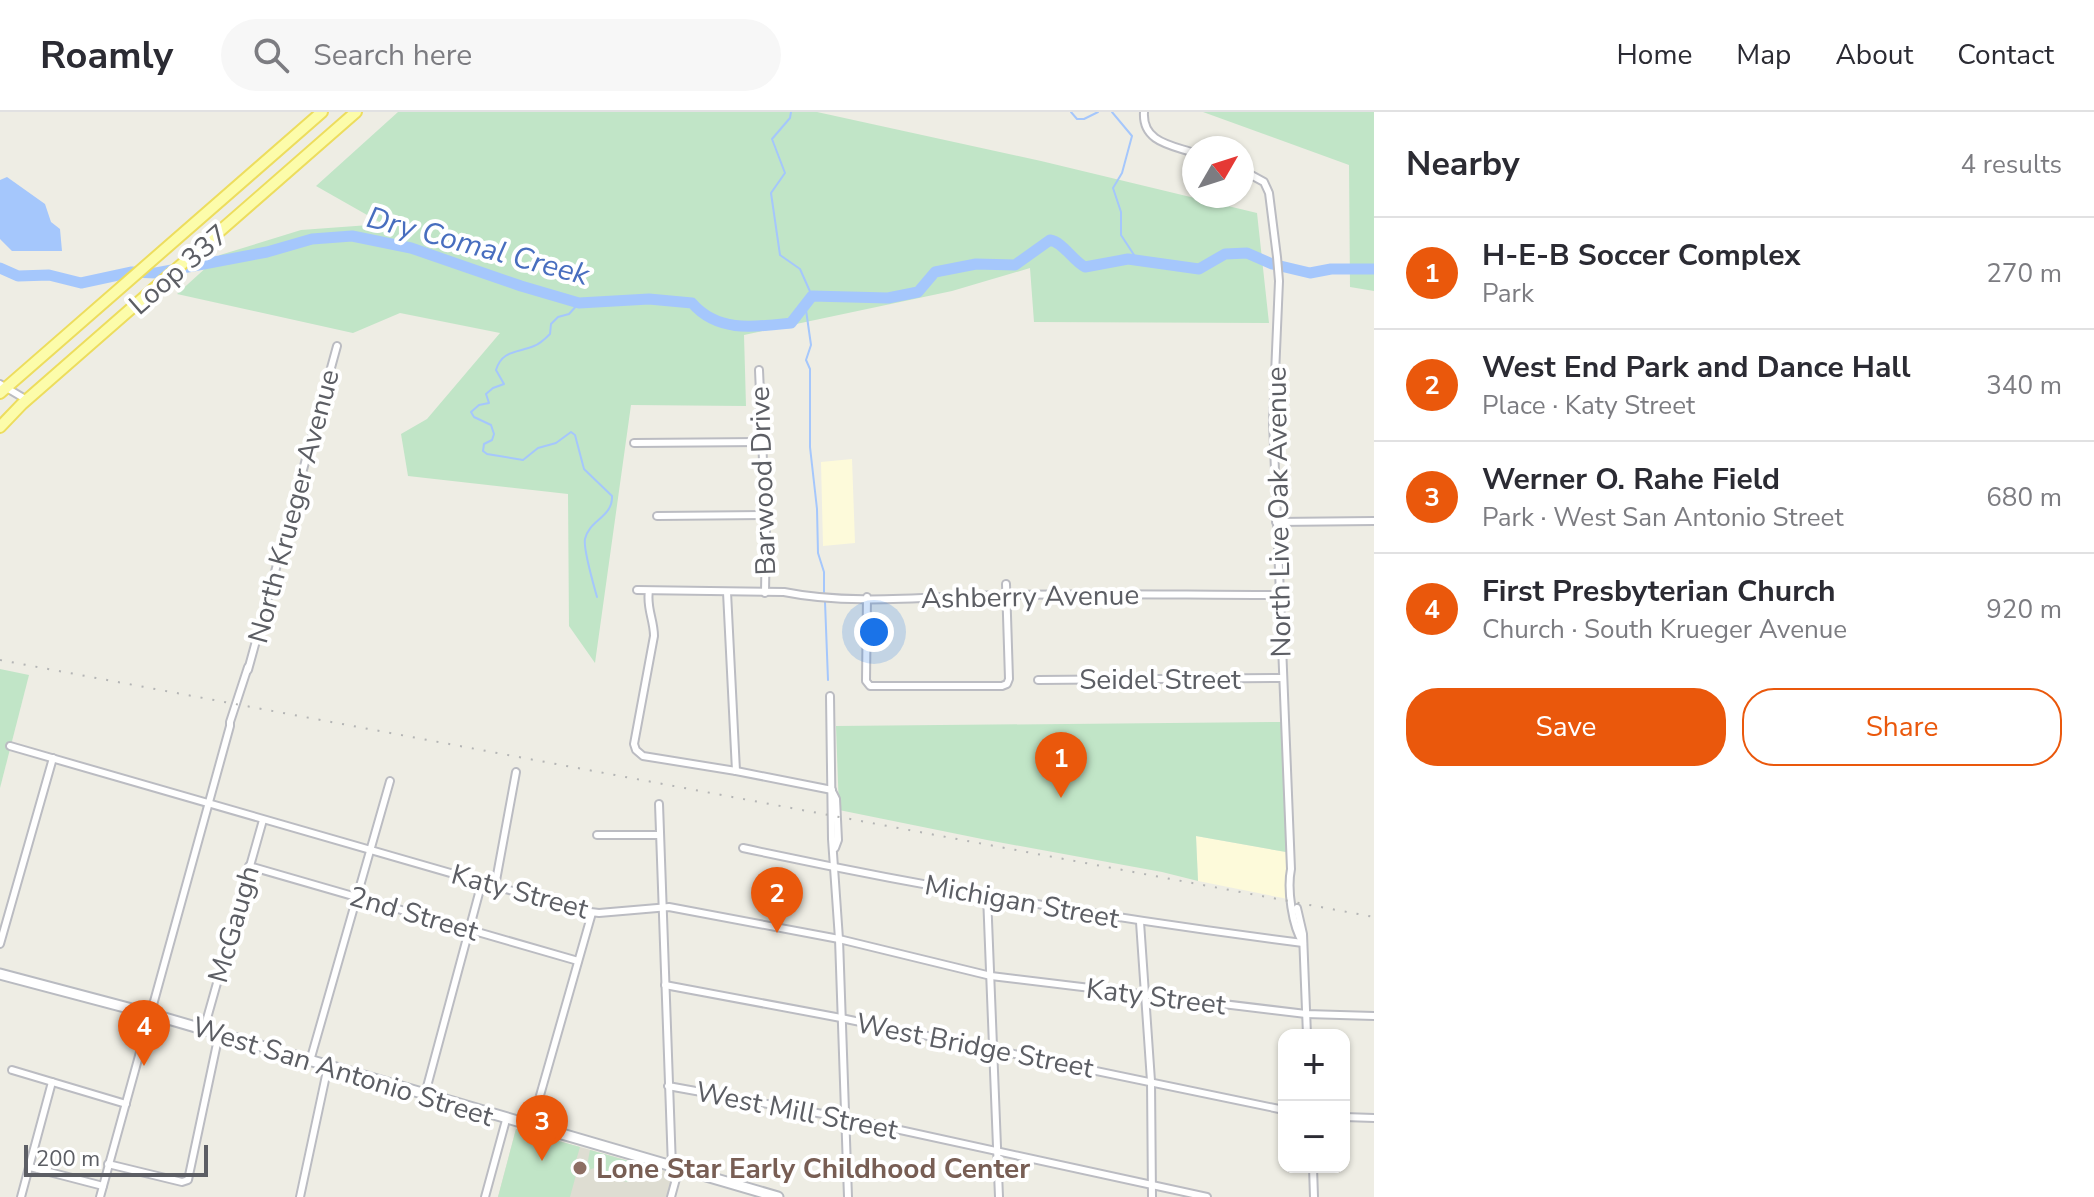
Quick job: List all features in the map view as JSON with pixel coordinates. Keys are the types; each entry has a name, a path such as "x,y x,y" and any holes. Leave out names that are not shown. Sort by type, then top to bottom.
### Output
{"main road":[{"name":"Loop 337","path":"2,388 322,112"},
{"name":"Loop 337","path":"0,427 356,112"}],"street":[{"path":"1144,112 1143,122 1151,137 1182,149"},
{"name":"North Live Oak Avenue","path":"1254,177 1264,182 1269,193 1279,281 1273,418 1289,878 1294,918 1303,943 1307,1029"},
{"name":"North Krueger Avenue","path":"100,1197 337,346"},
{"name":"Barwood Drive","path":"759,370 765,593"},
{"path":"2,388 27,400"},
{"path":"634,443 761,442"},
{"path":"657,516 765,515"},
{"path":"1276,522 1374,521"},
{"path":"867,597 866,681 870,686 1002,686 1009,679 1006,584"},
{"name":"Ashberry Avenue","path":"637,590 784,592 804,596 867,597 1279,595"},
{"path":"649,591 648,609 654,624 654,636 634,744 636,750 643,756 832,790"},
{"path":"727,592 736,771"},
{"name":"Seidel Street","path":"1038,680 1282,678"},
{"path":"830,696 832,839 836,868 848,1197"},
{"name":"Katy Street","path":"10,746 592,913 662,907 839,939 991,976 1306,1014 1374,1016"},
{"path":"0,944 53,758"},
{"path":"495,886 516,772"},
{"path":"310,1061 390,781"},
{"path":"659,804 668,1086 676,1168 671,1197"},
{"name":"McGaugh","path":"204,1029 263,820"},
{"path":"597,835 658,835"},
{"name":"Michigan Street","path":"743,848 836,868 1140,922 1303,943"},
{"name":"2nd Street","path":"249,866 578,961"},
{"path":"425,1094 482,882"},
{"path":"987,895 999,1197"},
{"path":"531,1127 592,913"},
{"path":"1140,922 1151,1081 1152,1197"},
{"name":"West San Antonio Street","path":"0,974 204,1029 771,1196"},
{"name":"West Bridge Street","path":"665,985 841,1018 1278,1109"},
{"path":"108,1164 182,1182 189,1178 219,1034"},
{"path":"300,1197 328,1066"},
{"path":"12,1070 126,1104"},
{"path":"21,1197 52,1082"},
{"name":"West Mill Street","path":"668,1086 845,1118 1207,1197"},
{"path":"1350,1117 1374,1118"},
{"path":"485,1197 506,1120"},
{"path":"30,1167 103,1186"},
{"path":"1313,1173 1314,1197"}],"shaded area":[{"path":"852,459 855,543 823,546 821,462"},
{"path":"1196,836 1286,852 1288,899 1198,881"},
{"name":"Lone Star Early Childhood Center","path":"516,1129 676,1174 670,1197 498,1197"}],"green space":[{"path":"398,112 817,112 1182,195 1182,208 1236,208 1257,213 1269,323 1034,322 1030,268 952,291 744,335 746,406 631,405 595,663 569,626 568,494 408,476 401,434 427,419 500,333 400,313 353,333 177,294 220,255 301,230 383,224 316,186"},
{"path":"1203,112 1374,112 1374,291 1350,287 1349,165"},
{"path":"0,669 29,675 0,788"},
{"path":"1283,722 1286,852 1196,836 1198,881 839,810 836,726"},
{"path":"516,1129 580,1147 572,1174 576,1175 570,1197 498,1197"},
{"path":"590,1150 632,1162 629,1182 623,1181 627,1177 594,1168 586,1171"}],"water":[{"path":"7,177 45,204 51,222 60,229 62,251 12,251 0,239 0,180"}],"waterway":[{"path":"791,112 790,118 772,139 785,173 771,193 780,255 800,269 812,296"},
{"path":"1071,112 1077,119 1098,112"},
{"path":"1112,112 1132,136 1122,173 1113,188 1121,212 1121,235 1138,261"},
{"name":"Dry Comal Creek","path":"0,268 18,276 49,275 81,283 132,272 156,273 267,252 312,239 352,236 411,248 579,303 649,299 692,303 713,319 738,326 791,323 812,296 888,298 918,292 935,272 976,264 1015,265 1050,240 1085,267 1128,259 1199,269 1225,254 1247,253 1272,264 1310,273 1331,269 1374,269"},
{"path":"579,303 569,314 558,317 551,324 550,334 540,343 502,359 496,370 504,384 486,394 489,403 479,405 471,412 474,417 491,425 494,434 492,440 484,444 483,451 487,454 523,460 538,448 556,443 571,432 575,435 584,469 612,496 609,509 591,527 585,539 597,597"},
{"path":"805,303 811,345 806,360 810,369 810,447 824,592"},
{"path":"825,602 828,680"}],"railway":[{"path":"0,660 1374,917"}],"place":[{"name":"H-E-B Soccer Complex","path":"1061,798"},
{"name":"West End Park and Dance Hall","path":"777,933"},
{"name":"First Presbyterian Church","path":"144,1066"},
{"name":"Werner O. Rahe Field","path":"542,1161"},
{"name":"Lone Star Early Childhood Center","path":"580,1168"}]}
